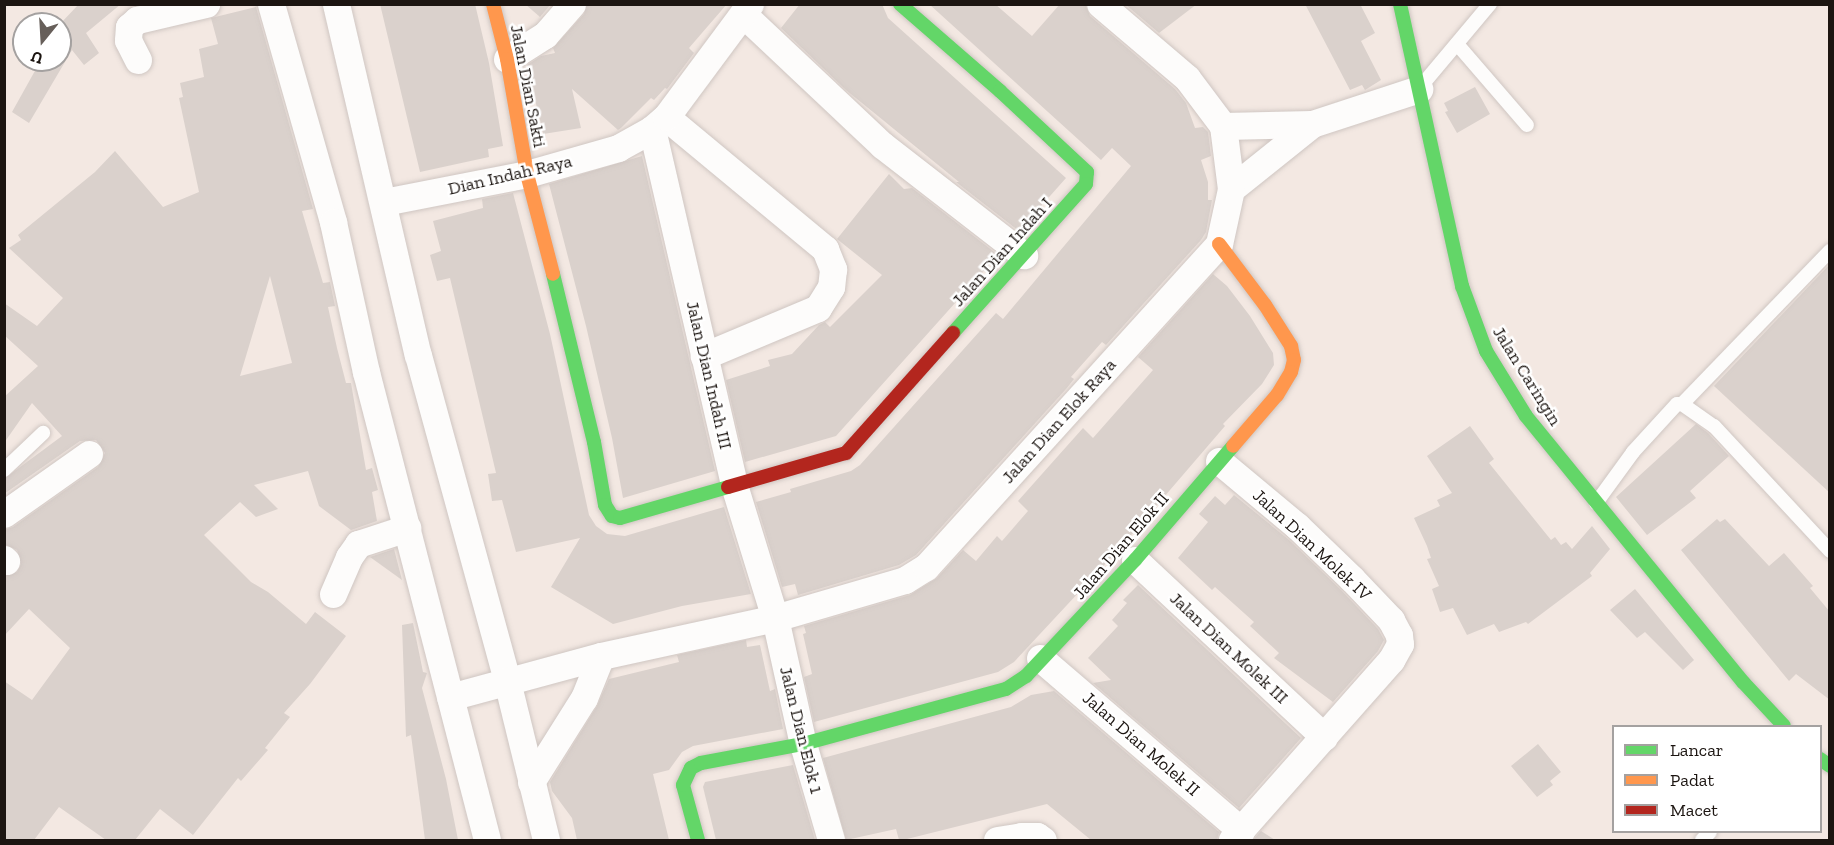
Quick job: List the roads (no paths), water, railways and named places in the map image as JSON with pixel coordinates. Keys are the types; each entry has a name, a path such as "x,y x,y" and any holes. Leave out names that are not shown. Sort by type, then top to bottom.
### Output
{"street":[{"path":"138,60 128,40 129,27 137,20 206,4"},
{"path":"271,4 333,222 366,372 487,840"},
{"path":"336,4 418,355 507,681 546,840"},
{"name":"Jalan Dian Sakti","path":"493,4 507,59 527,174 568,330 594,442 605,505"},
{"path":"507,59 545,35 572,4"},
{"name":"Jalan Dian Indah I","path":"605,505 612,516 620,518 830,458 852,448 1083,188 1087,172 1000,90 900,4"},
{"path":"1100,4 1187,78 1223,126 1312,124 1419,88"},
{"name":"Jalan Caringin","path":"1400,4 1462,286 1475,327 1486,351 1526,416 1763,706 1782,725"},
{"path":"747,9 882,145 1024,255"},
{"name":"Dian Indah Raya","path":"384,202 527,174 618,148 659,123 747,9"},
{"path":"659,123 825,249 833,269 831,286 818,308 704,356"},
{"name":"Jalan Dian Indah III","path":"659,123 704,356 734,486 775,618"},
{"path":"1231,189 1312,124"},
{"name":"Jalan Dian Elok Raya","path":"450,697 601,656 775,618 905,580 926,567 1219,244 1231,189 1223,126"},
{"name":"Jalan Dian Elok II","path":"698,840 683,785 691,768 701,763 803,744 1006,690 1018,683 1135,560 1282,388 1291,372 1294,360 1292,346 1219,244"},
{"path":"4,514 88,454"},
{"name":"Jalan Dian Molek IV","path":"1219,461 1297,526 1344,571 1391,620 1400,635 1397,651 1391,660 1323,737"},
{"path":"333,594 349,557 358,544 407,528"},
{"name":"Jalan Dian Molek III","path":"1135,560 1323,737"},
{"name":"Jalan Dian Elok 1","path":"775,618 803,744 831,840"},
{"path":"531,782 584,698 601,656"},
{"name":"Jalan Dian Molek II","path":"1041,658 1236,835"},
{"path":"1236,835 1323,737"},
{"path":"998,840 1021,836 1036,836 1043,840"}],"lane":[{"path":"1419,88 1490,4"},
{"path":"1457,44 1527,125"},
{"path":"1596,503 1633,452 1677,404 1682,404 1830,251"},
{"path":"1682,404 1714,426 1830,551"},
{"path":"4,470 43,433"}]}
